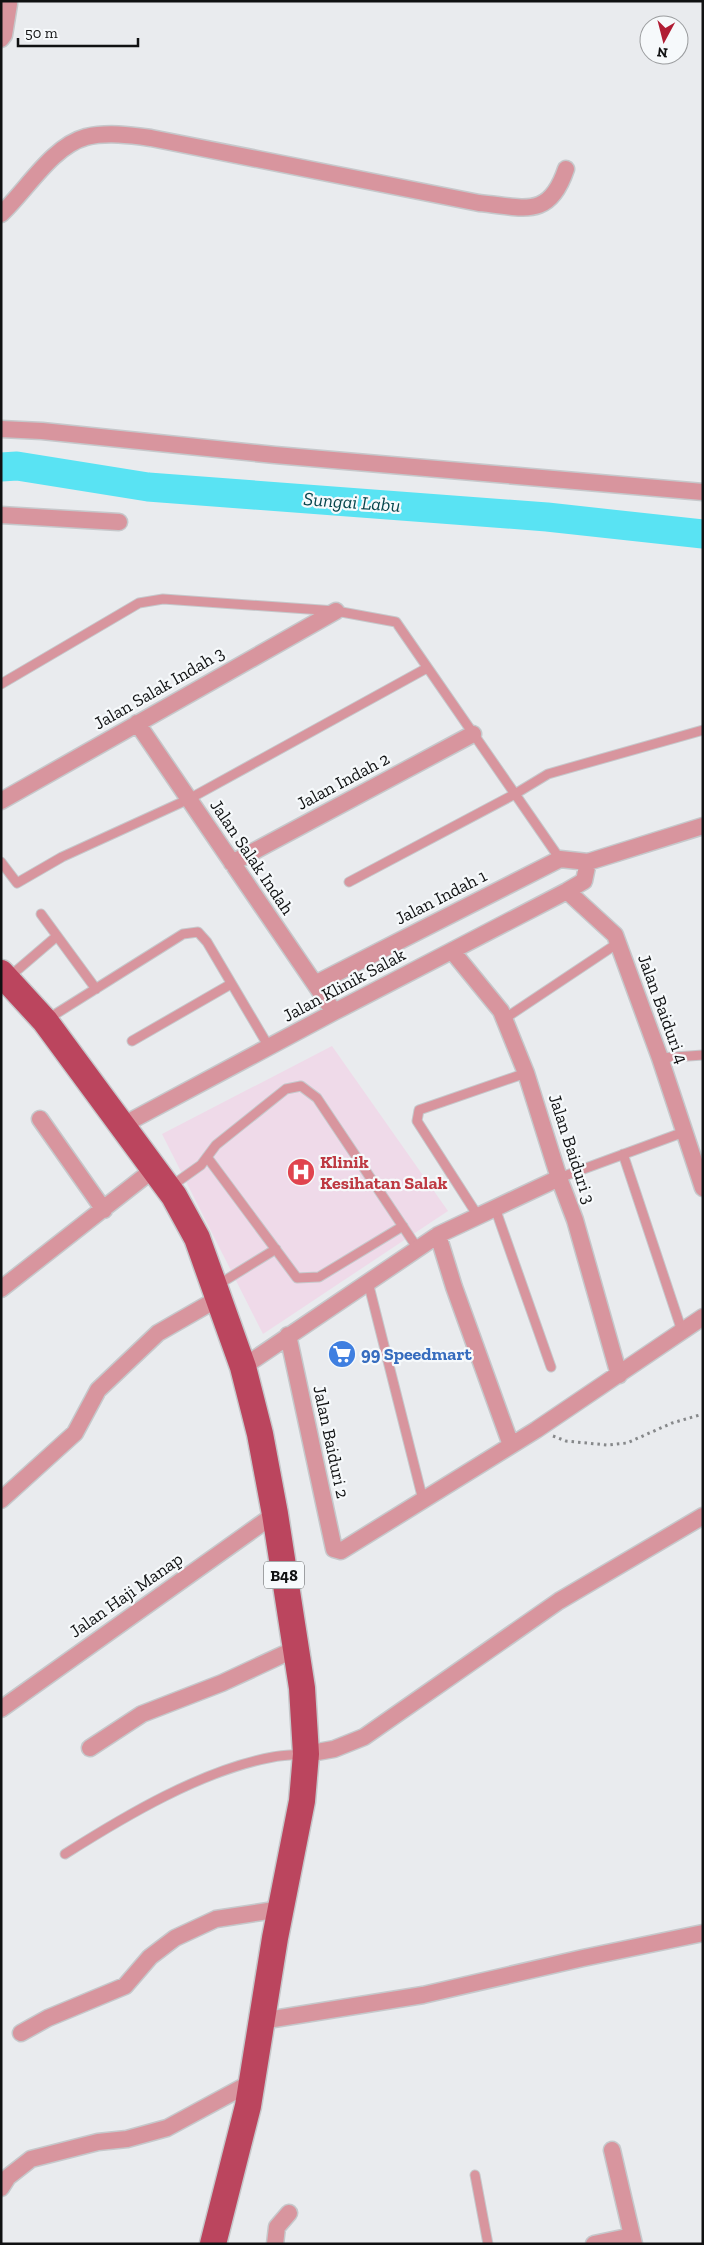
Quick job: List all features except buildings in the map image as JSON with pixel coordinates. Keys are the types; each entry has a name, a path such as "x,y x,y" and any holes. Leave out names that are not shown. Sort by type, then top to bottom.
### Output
{"main road":[{"name":"B48","path":"4,976 45,1021 122,1125 161,1178 197,1238 244,1367 260,1434 274,1514 302,1688 306,1754 302,1801 261,2021 248,2106 213,2244"}],"street":[{"path":"1,39 4,35 8,3"},
{"path":"1,214 49,162 69,145 85,137 95,136 125,134 151,138 479,203 526,208 540,205 552,197 561,183 566,169"},
{"path":"1,429 42,431 275,455 703,492"},
{"path":"1,515 120,522"},
{"name":"Jalan Salak Indah 3","path":"1,801 336,611"},
{"name":"Jalan Salak Indah","path":"137,724 334,1012"},
{"name":"Jalan Indah 2","path":"232,863 473,734"},
{"path":"560,859 588,862 703,826"},
{"name":"Jalan Indah 1","path":"315,984 560,859"},
{"name":"Jalan Klinik Salak","path":"122,1125 567,891 584,881 588,862"},
{"name":"Jalan Baiduri 4","path":"567,891 615,935 660,1058 703,1188"},
{"name":"Jalan Baiduri 3","path":"452,951 501,1011 526,1073 559,1178 575,1220 619,1375"},
{"path":"40,1119 104,1210"},
{"path":"1,1289 104,1210 161,1178"},
{"path":"244,1367 288,1335 438,1235 559,1178"},
{"path":"438,1235 454,1287 511,1445"},
{"path":"1,1500 75,1434 98,1390 158,1334 217,1292"},
{"path":"423,1500 536,1430 703,1317"},
{"name":"Jalan Baiduri 2","path":"288,1335 334,1549 341,1551 423,1500"},
{"name":"Jalan Haji Manap","path":"1,1709 274,1514"},
{"path":"306,1754 334,1749 364,1737 560,1601 703,1516"},
{"path":"90,1748 142,1714 222,1683 296,1649"},
{"path":"21,2033 48,2018 125,1986 150,1956 175,1938 216,1919 281,1909"},
{"path":"261,2021 423,1995 583,1958 703,1933"},
{"path":"1,2188 8,2177 31,2159 98,2142 127,2139 167,2128 252,2082"},
{"path":"594,2244 633,2240 612,2150"},
{"path":"275,2244 277,2227 289,2213"}],"lane":[{"path":"1,684 139,602 163,599 336,611 396,622 560,859"},
{"path":"1,862 17,882 62,857 189,799 428,668"},
{"path":"349,882 515,794 548,774 703,730"},
{"path":"41,914 96,989"},
{"path":"45,1021 183,934 198,932 207,942 269,1047"},
{"path":"4,976 57,936"},
{"path":"504,1019 618,943"},
{"path":"132,1041 231,984"},
{"path":"660,1058 703,1055"},
{"path":"478,1216 417,1121 420,1110 526,1073"},
{"path":"161,1178 201,1165 216,1145 286,1089 301,1086 317,1098 418,1248"},
{"path":"559,1178 684,1132"},
{"path":"623,1154 682,1331"},
{"path":"207,1157 297,1278 319,1277 403,1226"},
{"path":"495,1208 551,1367"},
{"path":"217,1292 276,1250"},
{"path":"368,1282 423,1500"},
{"path":"65,1854 126,1816 217,1774 273,1757 306,1754"},
{"path":"474,2175 488,2244"}],"path":[{"path":"536,1430 566,1441 607,1445 627,1444 672,1422 703,1414"}],"shaded area":[{"name":"Klinik Kesihatan Salak","path":"332,1046 448,1211 263,1334 162,1134"}],"waterway":[{"name":"Sungai Labu","path":"1,467 17,466 148,487 547,517 703,534"}],"place":[{"name":"Klinik Kesihatan Salak","path":"301,1172"},
{"name":"99 Speedmart","path":"342,1354"}]}
